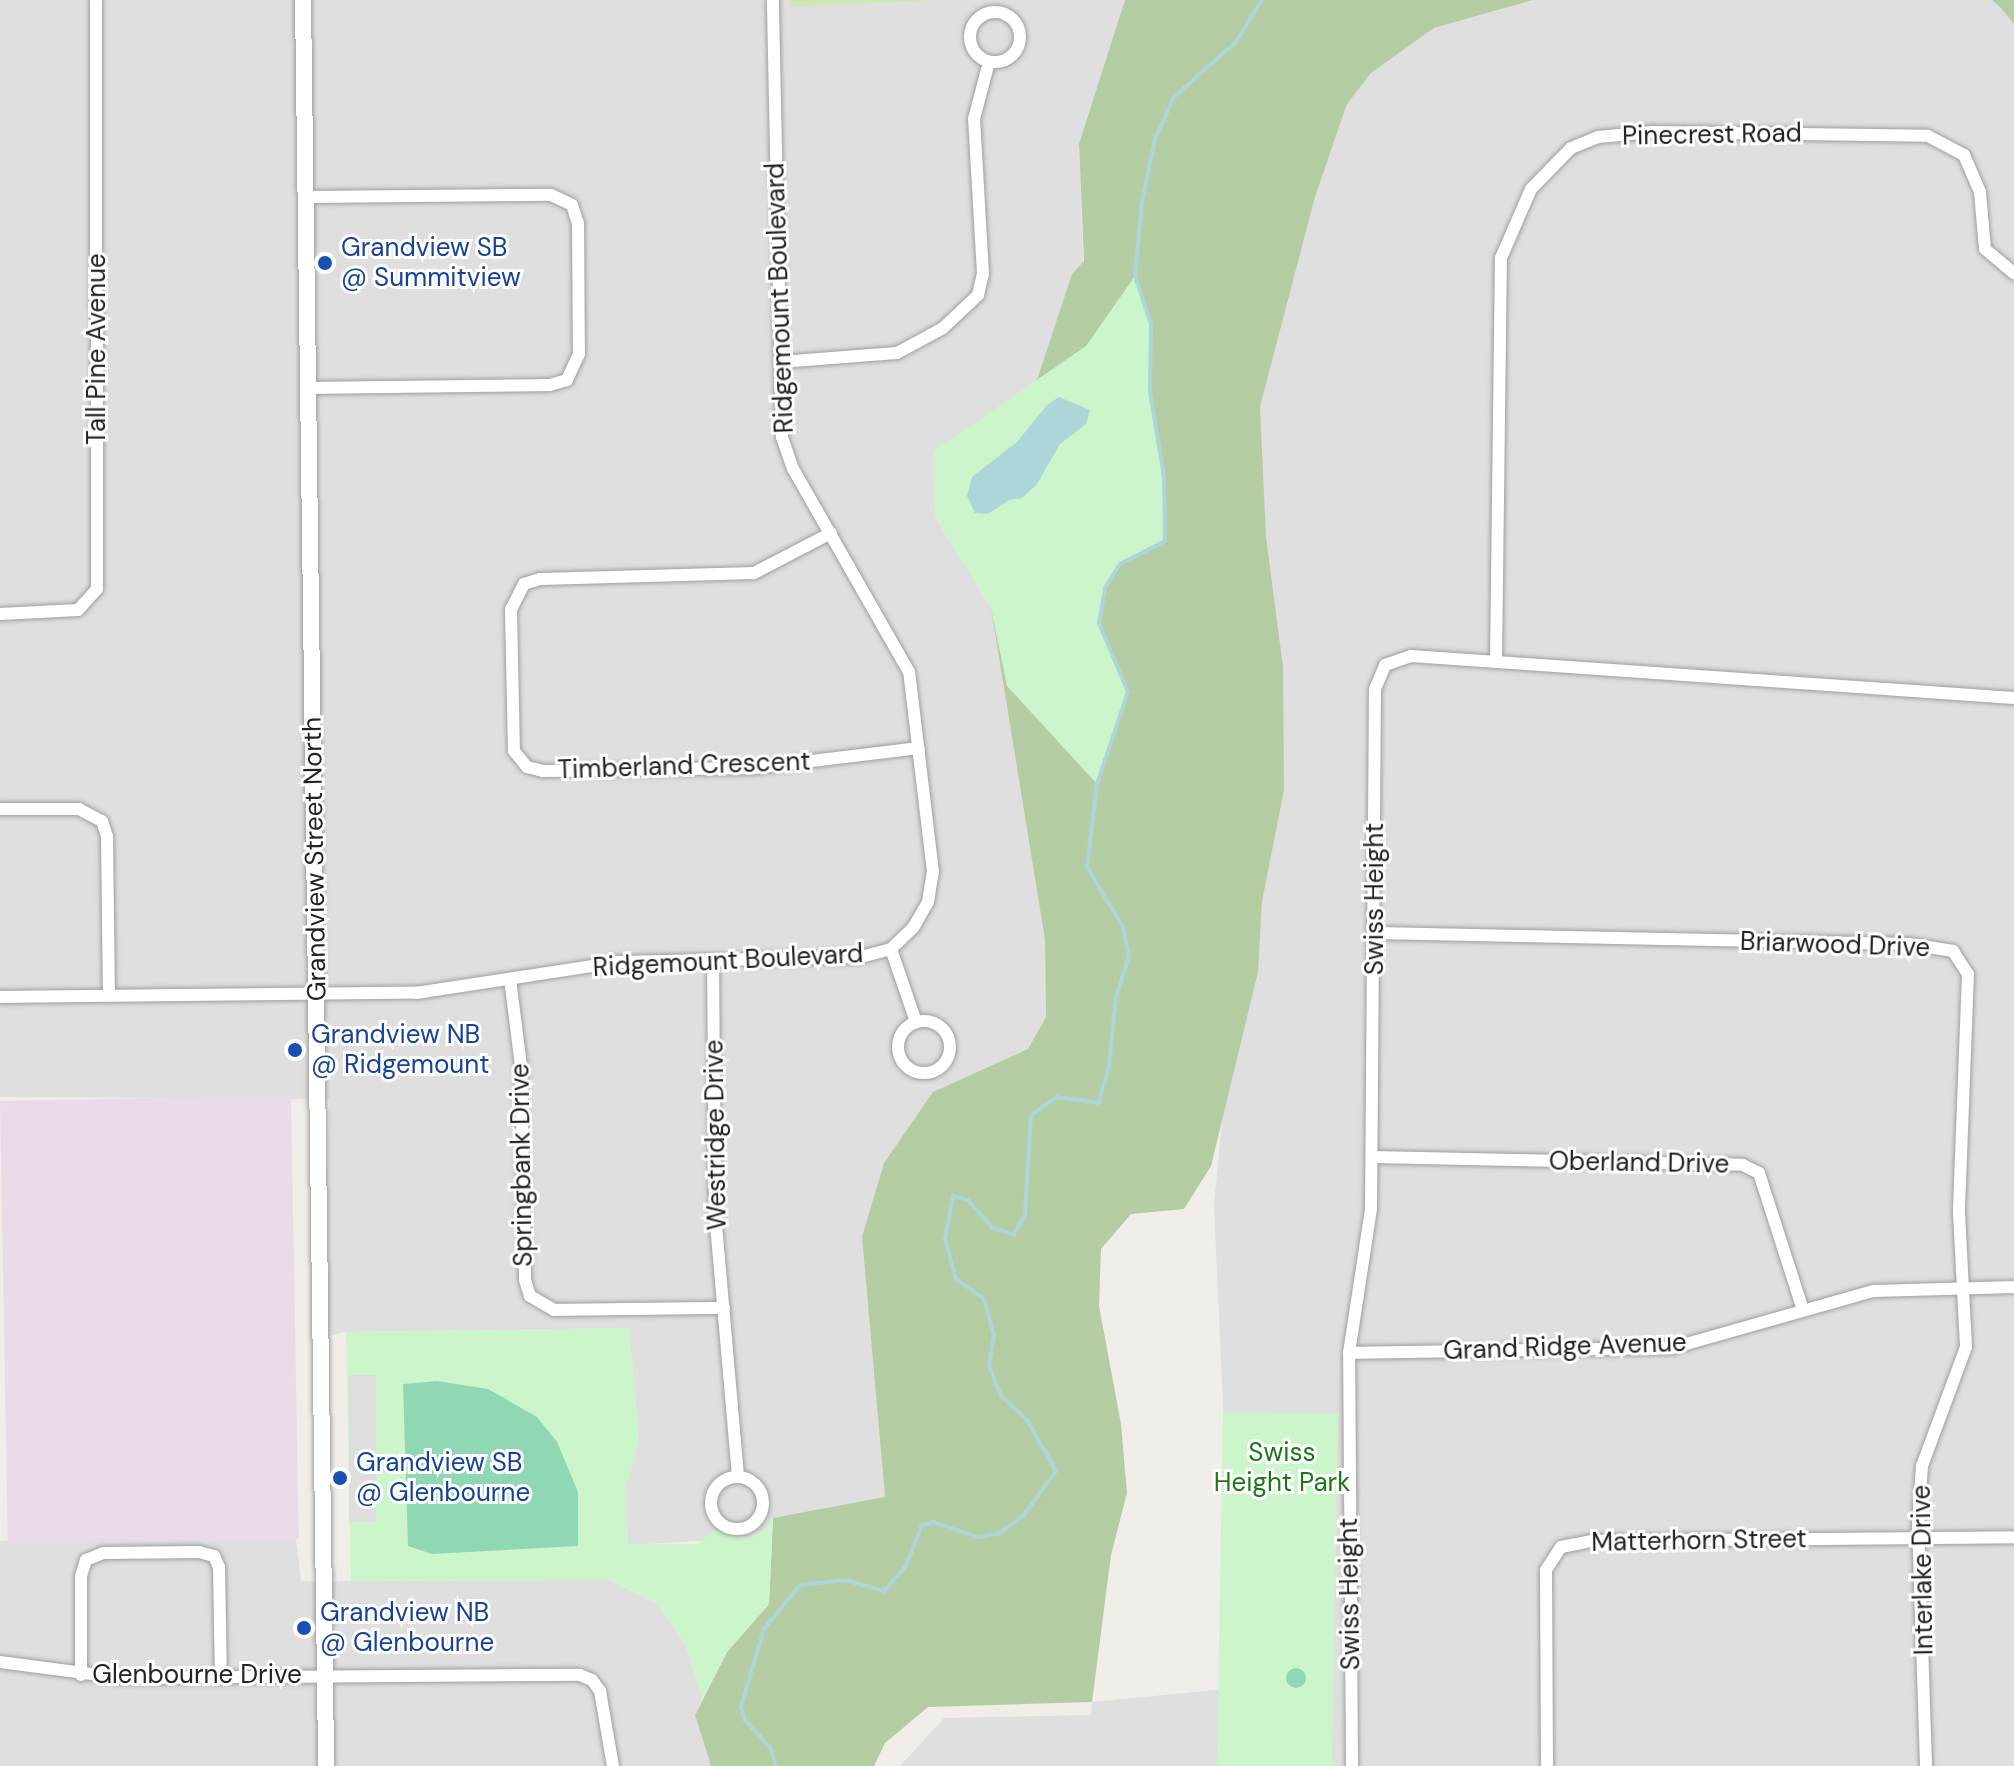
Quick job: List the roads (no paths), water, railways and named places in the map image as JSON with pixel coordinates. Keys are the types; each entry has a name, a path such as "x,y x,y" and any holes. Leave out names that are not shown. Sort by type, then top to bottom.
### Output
{"street":[{"name":"Tall Pine Avenue","path":"0,614 78,610 93,600 97,589 96,0"},
{"name":"Grandview Street North","path":"303,0 326,1766"},
{"name":"Ridgemount Boulevard","path":"0,997 416,993 618,962 852,958 891,949 920,918 933,883 919,748 905,658 785,453 780,362 773,0"},
{"path":"997,11 1012,17 1021,39 1007,59 989,62 975,52 969,35 976,20 997,11"},
{"path":"780,362 875,358 906,350 943,328 978,295 983,274 974,119 989,62"},
{"name":"Pinecrest Road","path":"1496,662 1501,258 1531,189 1571,148 1598,137 1652,132 1928,136 1964,155 1980,192 1985,249 2014,273"},
{"path":"306,197 557,196 577,216 578,254 579,354 567,380 550,385 309,388"},
{"name":"Timberland Crescent","path":"831,533 754,573 540,579 524,584 511,610 514,751 527,767 543,771 754,768 919,748"},
{"name":"Swiss Height","path":"1352,1766 1349,1353 1371,1209 1376,933 1375,689 1385,665 1411,656 2014,698"},
{"path":"0,809 79,809 93,813 105,827 109,995"},
{"name":"Briarwood Drive","path":"1376,933 1908,944 1953,951 1968,974 1960,1287"},
{"path":"891,949 916,1022"},
{"name":"Westridge Drive","path":"713,961 715,1213 738,1477"},
{"name":"Springbank Drive","path":"510,979 521,1066 525,1280 530,1296 554,1310 724,1308"},
{"path":"916,1022 932,1022 949,1040 944,1063 931,1072 913,1070 900,1058 898,1040 916,1022"},
{"name":"Oberland Drive","path":"1372,1157 1743,1165 1759,1173 1803,1310"},
{"name":"Interlake Drive","path":"1926,1766 1920,1539 1922,1466 1966,1347 1960,1287"},
{"name":"Grand Ridge Avenue","path":"1349,1353 1672,1348 1874,1291 2014,1287"},
{"path":"738,1477 759,1489 763,1504 757,1519 735,1529 715,1517 711,1501 723,1481 738,1477"},
{"name":"Matterhorn Street","path":"1547,1766 1546,1570 1561,1547 1593,1541 2014,1537"},
{"path":"81,1675 81,1576 86,1560 103,1553 199,1552 214,1556 219,1567 221,1677"},
{"name":"Glenbourne Drive","path":"0,1662 81,1675 587,1677 600,1691 613,1766"}],"water":[{"path":"1059,397 1090,410 1086,424 1060,444 1037,484 1022,498 1009,500 988,514 975,513 967,496 972,477 1017,442 1047,405"}],"waterway":[{"path":"776,1766 770,1747 744,1719 741,1707 764,1629 800,1585 845,1580 884,1591 906,1566 922,1525 933,1522 978,1537 998,1534 1023,1516 1056,1471 1027,1420 1001,1396 989,1366 994,1336 984,1299 956,1279 945,1239 953,1196 968,1200 992,1228 1014,1234 1025,1215 1031,1115 1057,1097 1099,1103 1109,1066 1116,997 1129,956 1123,927 1087,867 1097,784 1128,692 1099,623 1105,588 1120,564 1165,541 1164,477 1150,392 1151,324 1135,276 1142,202 1155,139 1174,97 1235,43 1262,0"}],"place":[{"name":"Grandview SB @ Summitview","path":"325,263"},
{"name":"Grandview NB @ Ridgemount","path":"295,1050"},
{"name":"Grandview SB @ Glenbourne","path":"340,1478"},
{"name":"Grandview NB @ Glenbourne","path":"304,1628"}],"park label":[{"name":"Swiss Height Park","path":"1282,1468"}]}
